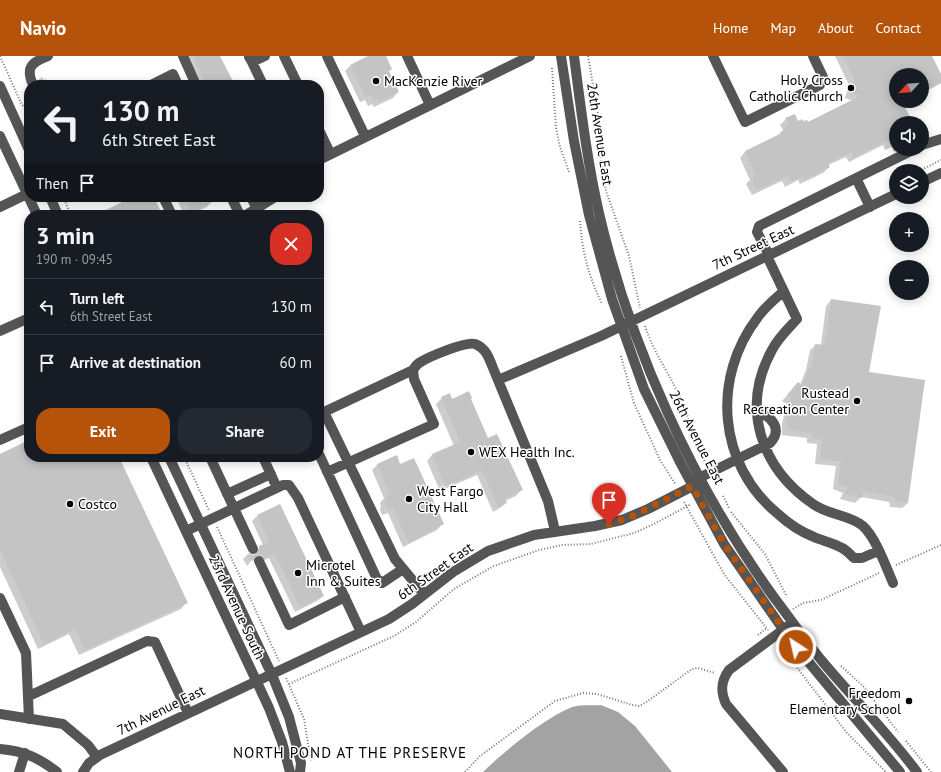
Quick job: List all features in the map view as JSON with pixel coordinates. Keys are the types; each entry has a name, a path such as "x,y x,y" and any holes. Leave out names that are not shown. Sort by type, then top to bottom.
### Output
{"street":[{"path":"31,80 29,70 32,64 48,56"},
{"path":"183,56 194,80"},
{"path":"260,80 250,59 265,56"},
{"path":"284,56 296,80"},
{"path":"327,56 365,136"},
{"path":"407,56 430,104"},
{"path":"324,157 530,56"},
{"name":"26th Avenue East","path":"561,56 574,141 589,215 612,299 644,389 692,486 724,544 813,668 900,772"},
{"name":"26th Avenue East","path":"574,56 584,141 600,214 632,321 655,386 701,477 735,539 793,623 821,660 917,772"},
{"path":"713,56 745,122 820,85 823,76 813,56"},
{"path":"161,80 173,74 176,80"},
{"path":"0,86 24,139"},
{"path":"0,136 24,188"},
{"path":"929,143 941,139"},
{"path":"324,140 330,153"},
{"path":"893,583 878,551 862,526 858,522 824,510 794,488 775,466 764,446 757,412 757,398 765,365 778,340 797,319 757,232 758,226 901,156"},
{"path":"929,179 941,173"},
{"path":"856,178 870,207"},
{"path":"0,206 24,195"},
{"name":"7th Street East","path":"498,380 590,341 889,198"},
{"path":"254,202 257,209 268,202"},
{"path":"784,291 754,322 742,343 734,364 727,407 728,432 736,458 754,489 777,514 794,527 812,537 842,548 854,558 862,558 878,551"},
{"path":"0,331 24,320"},
{"path":"324,412 413,370 419,363 470,343 482,348 486,352 548,501 555,531"},
{"path":"327,472 434,424 414,379 413,370"},
{"path":"757,412 768,416 773,420 776,430 773,440 764,446"},
{"path":"324,417 387,543 403,569 411,576 424,594"},
{"path":"0,440 24,429"},
{"name":"6th Street East","path":"256,681 401,612 452,572 488,551 534,535 595,526 622,520 648,509 692,486 701,477 736,458 764,446"},
{"name":"23rd Avenue South","path":"153,462 256,681 279,735 290,772"},
{"name":"23rd Avenue South","path":"171,462 272,674 289,717 301,763 300,772"},
{"path":"212,462 253,549"},
{"path":"265,462 277,488"},
{"path":"323,462 377,579 382,583 403,569"},
{"path":"227,494 271,474"},
{"path":"186,531 277,488 289,485 293,489 361,632"},
{"path":"259,561 289,625 345,597"},
{"path":"0,598 26,654 30,696 29,719"},
{"path":"783,772 726,704 722,693 722,686 723,680 729,670 793,623"},
{"path":"30,696 151,640 155,642 188,713"},
{"name":"7th Avenue East","path":"83,772 88,763 97,757 256,681"},
{"path":"0,714 63,724 88,745 97,757"},
{"path":"0,749 25,753 46,763 57,772"},
{"path":"19,772 25,753"}],"path":[{"path":"0,56 24,107"},
{"path":"588,56 599,120 600,155 606,191 627,249 639,307"},
{"path":"929,166 941,160"},
{"path":"646,327 660,363 679,395 696,446 704,462"},
{"path":"186,462 283,669 304,718 310,742 311,766"},
{"path":"722,495 731,512 765,554 789,601"},
{"path":"289,684 394,636 416,622 454,589 494,566 539,550 562,545 592,544 610,541 656,523 687,506 724,574 768,629"},
{"path":"792,610 803,603 821,600 941,545"},
{"path":"792,605 798,613"},
{"path":"755,637 768,629 770,626"},
{"path":"780,646 847,733 886,772"},
{"path":"836,662 864,687 899,733"},
{"path":"465,772 480,756 555,701 583,694 597,694 639,706 692,669 698,668 714,674 717,669"},
{"path":"903,737 931,772"}],"shaded area":[{"path":"601,705 618,712 635,726 672,772 483,772 501,755 524,737 560,713 577,706"}],"building":[{"path":"193,56 220,56 232,80 204,80"},
{"name":"MacKenzie River","path":"368,56 386,56 392,69 389,71 399,92 379,102 378,99 374,101 371,95 366,98 350,65"},
{"path":"843,56 932,56 941,74 941,83 929,89 929,68 889,68 889,108 906,108 910,116 889,116 889,142 888,140 854,157 852,152 828,163 830,167 805,179 803,176 791,182 788,176 757,190 751,178 756,176 745,151 782,133 781,132 785,129 784,127 789,125 785,118 795,114 798,121 802,119 803,121 807,120 808,122 860,96 850,93 854,79"},
{"path":"122,202 156,202 160,210 106,210"},
{"path":"186,202 212,202 195,210 190,210"},
{"name":"Rustead Recreation Center","path":"831,299 881,306 869,372 925,380 908,503 895,501 895,497 863,491 862,498 845,493 848,487 838,484 841,461 820,459 822,439 812,438 812,433 788,430 787,417 792,399 787,395 798,382 802,385 812,364 815,344 825,345"},
{"name":"WEX Health Inc.","path":"469,391 488,438 497,434 523,490 505,498 507,503 498,507 482,470 445,486 432,454 460,442 441,397 450,393 452,399"},
{"name":"Costco","path":"24,442 24,462 121,462 188,603 85,650 75,629 44,644 0,550 0,454"},
{"name":"West Fargo City Hall","path":"397,455 400,464 414,458 444,524 409,543 393,508 388,510 384,502 386,501 385,497 390,494 377,464"},
{"name":"Microtel Inn & Suites","path":"280,504 324,596 300,607 275,554 265,558 262,555 257,555 253,558 253,562 248,553 256,555 259,550 259,546 269,542 257,515"}],"place":[{"name":"MacKenzie River","path":"376,81"},
{"name":"Holy Cross Catholic Church","path":"851,88"},
{"name":"Rustead Recreation Center","path":"857,401"},
{"name":"WEX Health Inc.","path":"471,452"},
{"name":"West Fargo City Hall","path":"409,499"},
{"name":"Costco","path":"70,504"},
{"name":"Microtel Inn & Suites","path":"298,573"},
{"name":"Freedom Elementary School","path":"909,701"}],"district":[{"name":"NORTH POND AT THE PRESERVE","path":"350,752"}],"route":[{"path":"609,524 635,515 692,486 724,544 796,647"}]}
